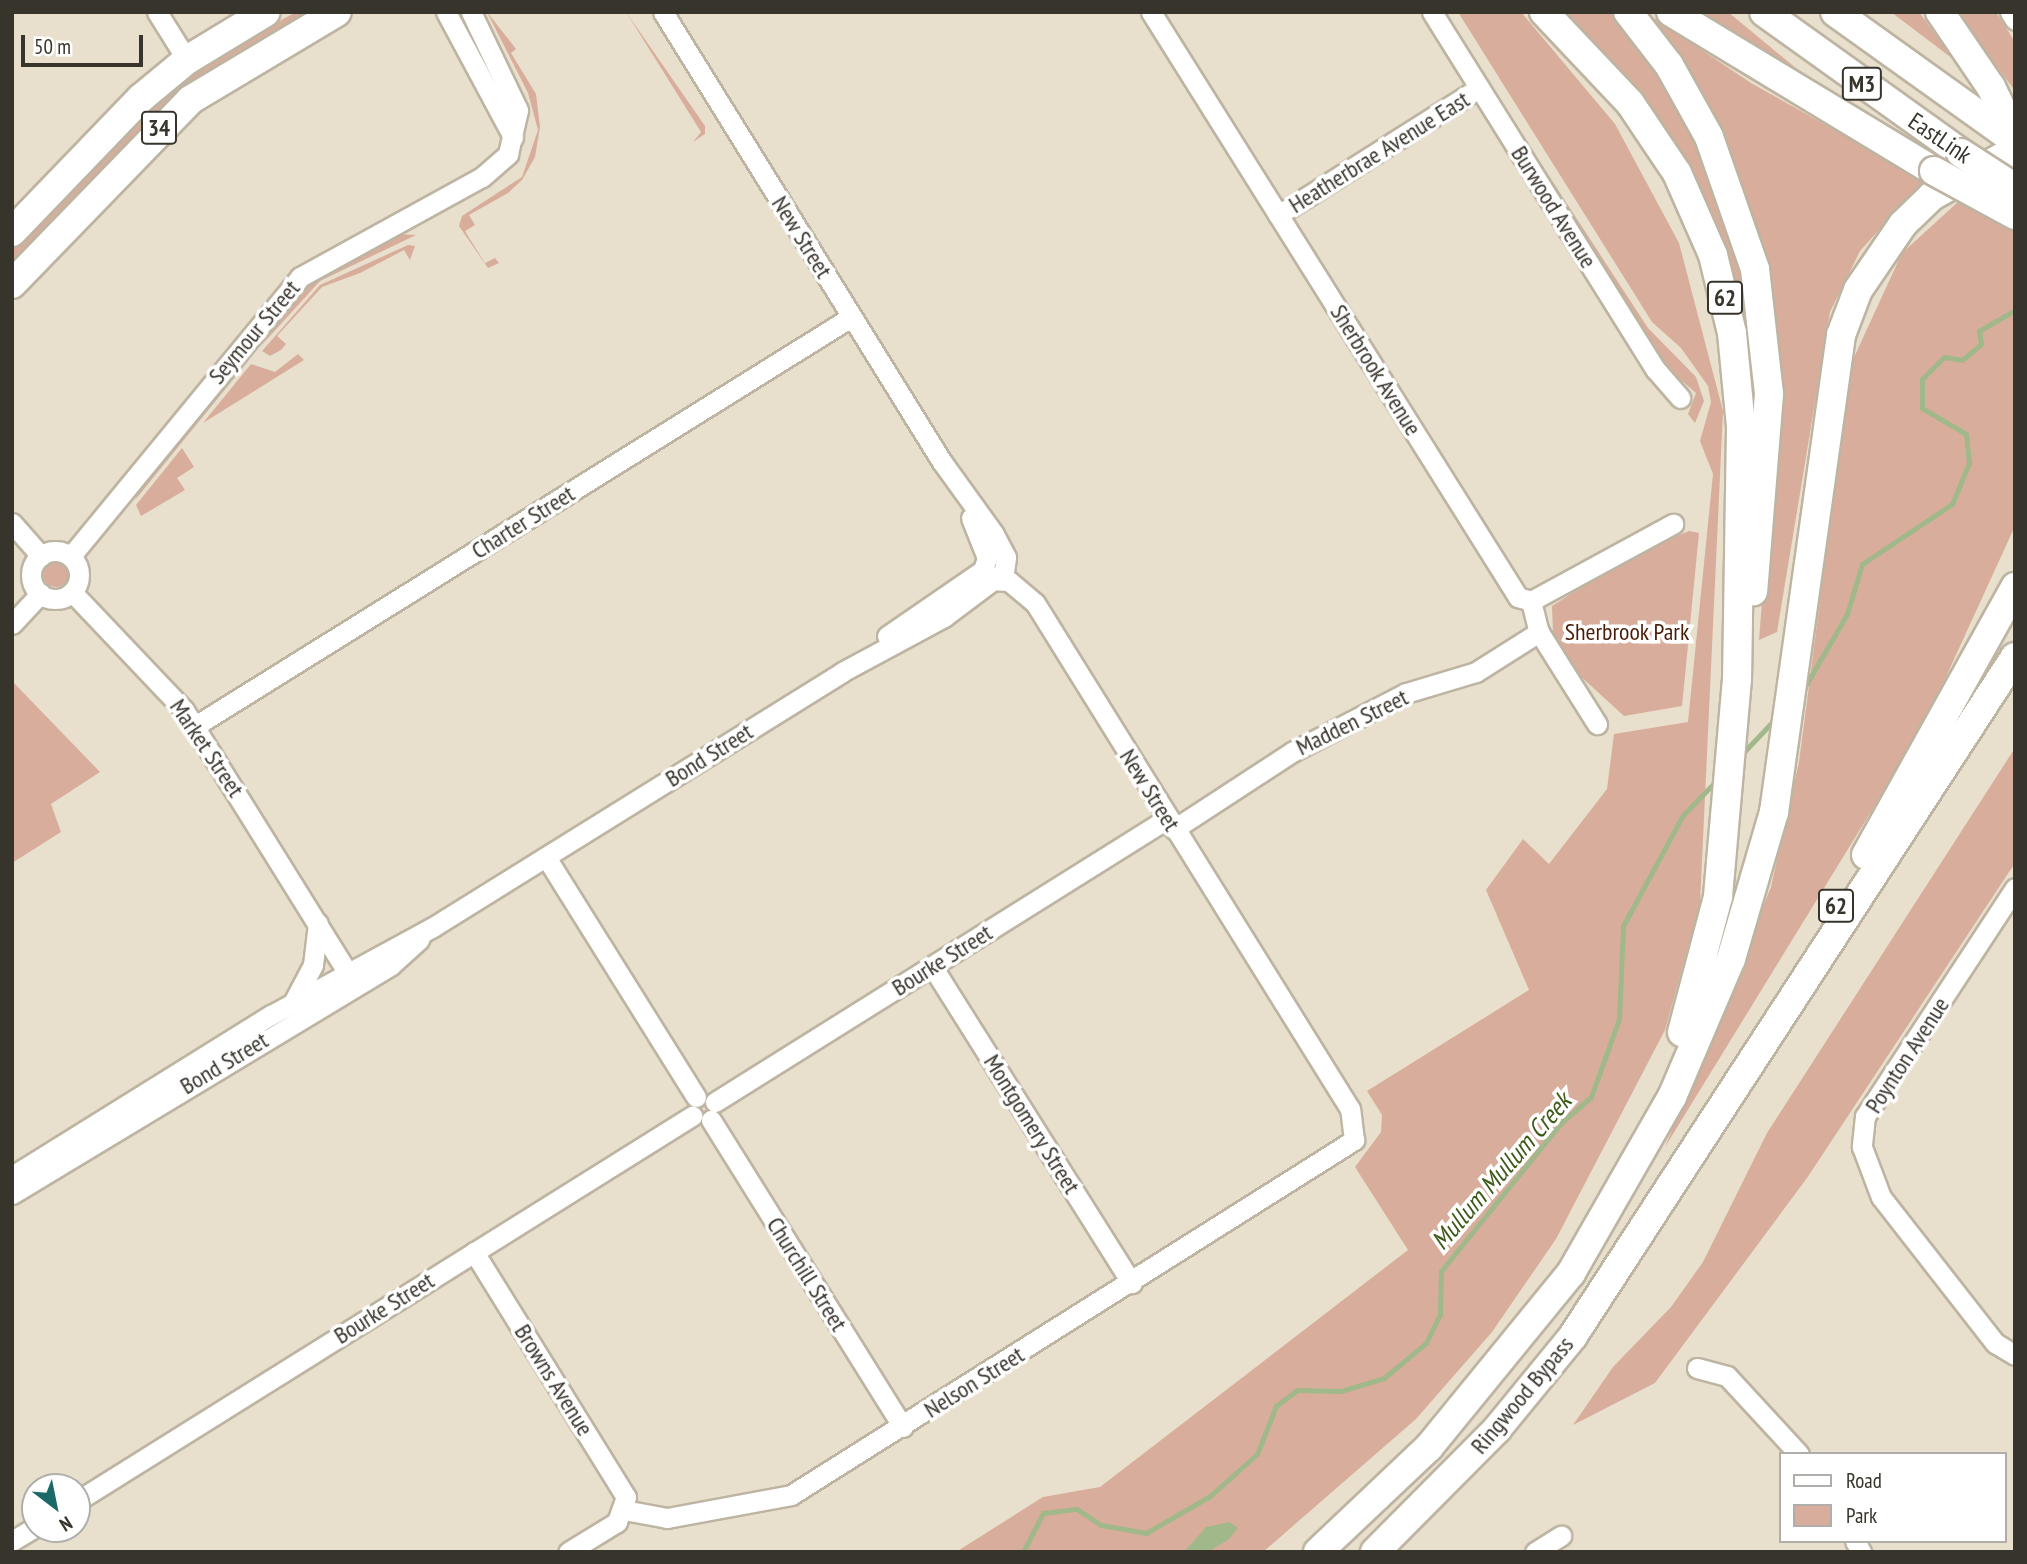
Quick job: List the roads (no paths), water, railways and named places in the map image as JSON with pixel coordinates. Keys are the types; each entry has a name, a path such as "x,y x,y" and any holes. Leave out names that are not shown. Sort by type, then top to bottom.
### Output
{"highway":[{"name":"34","path":"12,284 190,100 337,12"},
{"name":"62","path":"1514,1345 1607,1196 1661,1091 1702,965 1722,862 1737,679 1741,427 1723,288 1697,215 1654,135 1544,12"},
{"path":"1628,12 1669,65 1709,137 1743,224 1763,309 1768,439 1757,563 1737,679"},
{"path":"1671,12 1934,171 2015,215"},
{"name":"EastLink","path":"1764,12 1961,153 2015,188"},
{"name":"EastLink","path":"1835,12 1888,54 2012,141"},
{"path":"1848,12 1888,54"},
{"path":"1514,1345 1578,1262 1672,1097 1731,959 1774,812 1804,621 1829,391 1858,290 1879,254 1931,196 2012,141 1991,87 1940,12"},
{"name":"34","path":"12,232 187,60 265,14"},
{"name":"62","path":"1649,1222 1941,727 2015,587"},
{"path":"1649,1222 2015,657"},
{"name":"Ringwood Bypass","path":"1375,1552 1528,1392 1649,1222"},
{"name":"Ringwood Bypass","path":"1318,1552 1429,1447 1514,1345"}],"street":[{"path":"157,12 187,60"},
{"path":"446,12 513,138"},
{"name":"Seymour Street","path":"71,556 300,277 493,171 513,138 516,102 471,12"},
{"name":"New Street","path":"663,12 942,462 1006,557 990,569 1035,603 1350,1109 1356,1133"},
{"name":"Sherbrook Avenue","path":"1151,12 1518,597 1531,601"},
{"name":"Burwood Avenue","path":"1432,12 1656,370 1680,398"},
{"path":"2010,12 2015,20"},
{"name":"Heatherbrae Avenue East","path":"1278,215 1479,88"},
{"name":"Charter Street","path":"195,726 851,317"},
{"path":"12,523 41,556"},
{"path":"1597,724 1539,632 1531,601 1673,524"},
{"path":"52,551 71,556 79,570 72,592 59,598 41,593 32,575 41,556 52,551"},
{"name":"Bond Street","path":"842,672 905,623 978,583 990,569"},
{"name":"Bond Street","path":"12,1194 842,672 990,569"},
{"name":"Market Street","path":"72,592 195,726 352,979"},
{"path":"12,624 41,593"},
{"name":"Madden Street","path":"1171,824 1292,752 1406,693 1476,672 1539,632"},
{"name":"Bourke Street","path":"91,1492 932,966 1171,824"},
{"name":"Churchill Street","path":"546,857 902,1427"},
{"name":"Poynton Avenue","path":"2015,888 1865,1116 1862,1147 1881,1197 1995,1343 2015,1355"},
{"path":"293,1001 313,965 318,923"},
{"name":"Montgomery Street","path":"932,966 1132,1283"},
{"name":"Bond Street","path":"12,1176 293,1001 352,979"},
{"name":"Nelson Street","path":"624,1510 667,1518 780,1500 1341,1153 1356,1133"},
{"name":"Browns Avenue","path":"474,1252 614,1475 626,1497 624,1510"},
{"path":"1697,1368 1727,1376 1797,1452"},
{"path":"568,1552 617,1522 624,1510"},
{"path":"1535,1552 1561,1536"}],"waterway":[{"name":"Mullum Mullum Creek","path":"1803,690 1847,614 1862,564 1952,504 1969,463 1966,434 1922,408 1922,379 1944,357 1962,360 1981,344 1979,331 2015,310"},
{"name":"Mullum Mullum Creek","path":"1740,756 1777,717"},
{"name":"Mullum Mullum Creek","path":"1023,1552 1043,1513 1077,1509 1101,1525 1146,1533 1210,1496 1257,1454 1276,1406 1297,1390 1341,1391 1384,1378 1426,1343 1440,1314 1441,1271 1561,1123 1591,1097 1619,1019 1623,926 1683,815 1719,778"}],"park label":[{"name":"Sherbrook Park","path":"1627,632"}]}
